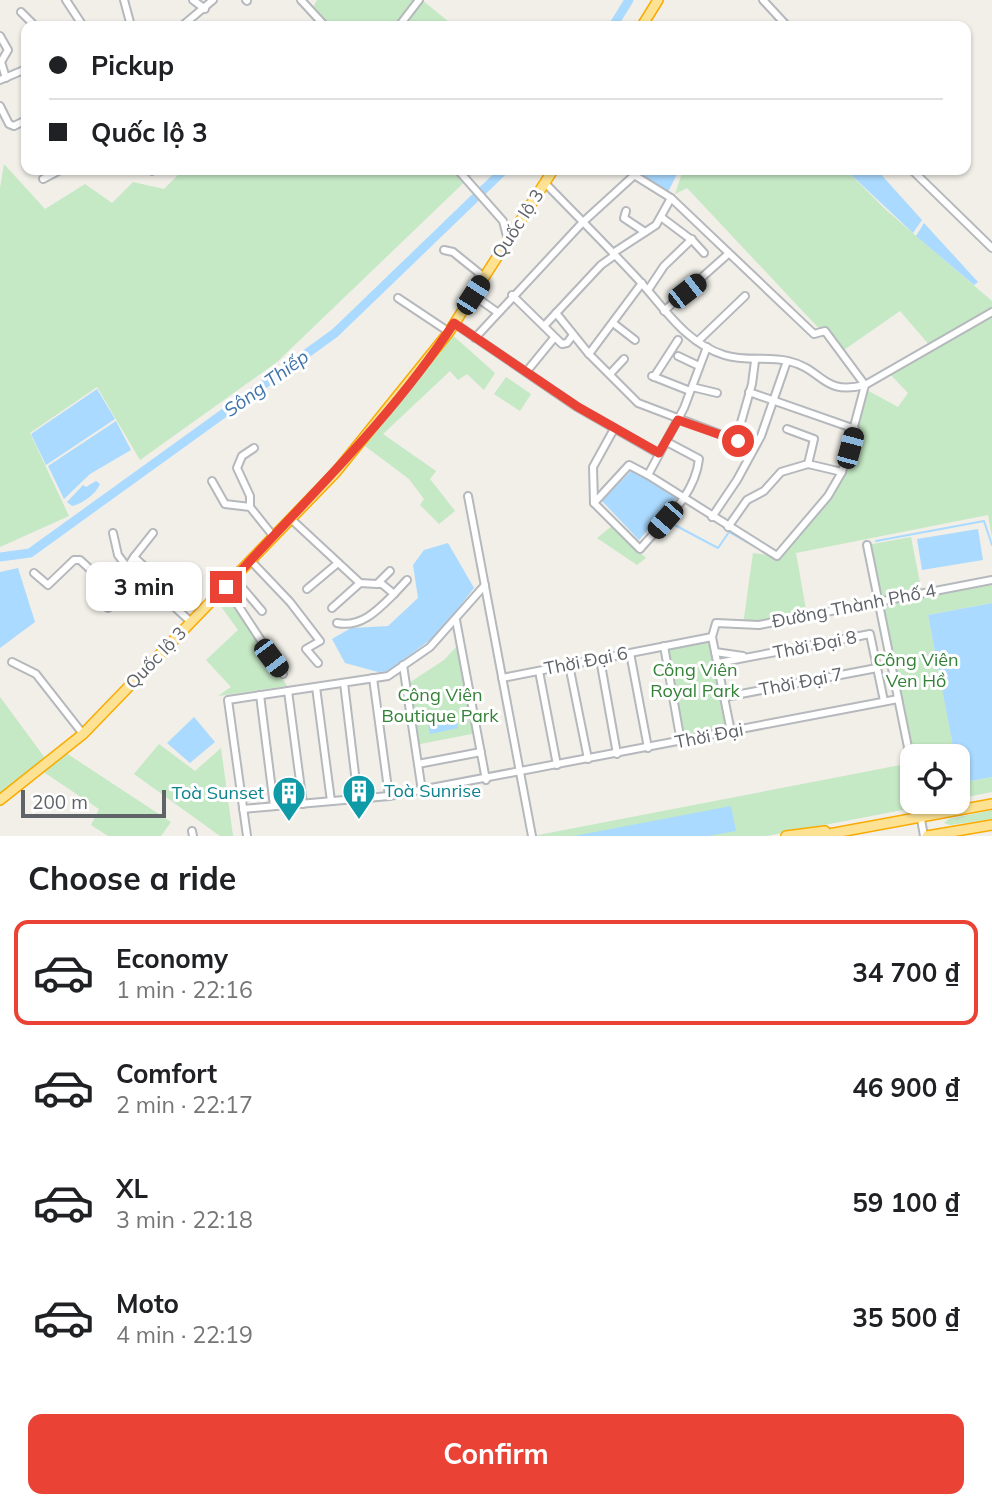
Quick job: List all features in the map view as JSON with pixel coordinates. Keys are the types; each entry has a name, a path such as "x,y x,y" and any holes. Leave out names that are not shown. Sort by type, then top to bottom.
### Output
{"highway":[{"path":"645,21 658,0"},
{"name":"Quốc lộ 3","path":"0,800 83,734 336,472 452,328 550,175"},
{"path":"818,836 992,804"},
{"path":"926,836 992,825"},
{"path":"786,836 819,830 837,832"}],"street":[{"path":"66,0 80,21"},
{"path":"124,0 130,21"},
{"path":"193,0 205,9"},
{"path":"191,21 212,0"},
{"path":"301,0 320,21"},
{"path":"403,21 419,0"},
{"path":"763,0 781,21"},
{"path":"21,12 30,21"},
{"path":"0,36 8,50 1,62 3,79 21,71"},
{"path":"0,106 9,124 14,126 21,122"},
{"path":"43,179 51,175"},
{"path":"463,175 503,221 508,240"},
{"path":"475,338 512,295 583,222 634,175"},
{"path":"594,503 629,465 649,475 728,527 779,555 828,496 842,472 865,385 825,331 814,334 727,255 671,198 641,175"},
{"path":"917,175 992,248"},
{"path":"545,183 648,289 664,311 698,341 722,355 755,361 787,360 810,370 831,387 841,389 865,385 992,312"},
{"path":"544,326 601,265 656,225 671,198"},
{"path":"626,211 624,218 645,232"},
{"path":"661,217 692,239 704,253"},
{"path":"503,221 519,223"},
{"path":"648,289 666,264 692,239"},
{"path":"444,250 453,252 484,277"},
{"path":"664,311 727,255"},
{"path":"589,354 642,283"},
{"path":"473,295 497,312"},
{"path":"512,295 563,345 573,335"},
{"path":"698,341 746,296"},
{"path":"398,298 475,338 614,429 659,453"},
{"path":"556,313 589,354 638,402 678,420 737,440 755,361"},
{"path":"613,323 635,340"},
{"path":"527,371 555,338"},
{"path":"678,340 653,376 691,389 717,394"},
{"path":"649,475 678,420 707,347"},
{"path":"678,356 699,366"},
{"path":"610,374 624,359"},
{"path":"712,517 749,460 787,360"},
{"path":"750,392 855,429"},
{"path":"614,429 593,467 594,503 639,549 684,498 697,477 699,459 667,442"},
{"path":"787,429 814,439 808,464"},
{"path":"254,448 242,456 237,468 250,496 250,507 274,537"},
{"path":"728,527 747,499 764,491 781,472 808,464 842,472"},
{"path":"212,481 228,506 250,507"},
{"path":"468,496 532,836"},
{"path":"291,519 360,583 382,584 394,594"},
{"path":"113,533 118,555 127,567"},
{"path":"108,608 127,567 153,533"},
{"path":"867,545 907,744"},
{"path":"134,557 160,581"},
{"path":"34,573 48,585 74,560 79,560 92,572 156,590 191,622"},
{"path":"251,561 290,602 320,640 306,649 318,663"},
{"path":"307,589 338,563"},
{"path":"377,584 390,571"},
{"path":"234,578 262,611"},
{"path":"337,623 347,625 372,616 407,580"},
{"name":"Đường Thành Phố 4","path":"712,636 716,623 759,625 992,580"},
{"path":"332,608 360,583"},
{"path":"247,836 228,700 388,676 430,647 485,585"},
{"path":"226,587 283,674"},
{"path":"456,620 486,780"},
{"name":"Thời Đại 8","path":"718,663 870,634 877,668"},
{"path":"712,636 731,732"},
{"name":"Thời Đại 6","path":"502,678 712,636"},
{"path":"664,646 681,742"},
{"path":"715,652 748,657"},
{"path":"630,653 648,748"},
{"path":"600,659 618,754"},
{"path":"12,662 36,674 83,734"},
{"path":"403,665 422,791"},
{"path":"569,665 588,760"},
{"path":"877,668 884,701"},
{"name":"Thời Đại 7","path":"724,697 877,668"},
{"path":"539,671 556,765"},
{"path":"373,678 389,796"},
{"path":"344,682 358,799"},
{"path":"316,687 331,801"},
{"path":"288,691 303,804"},
{"path":"260,695 274,806"},
{"name":"Thời Đại","path":"243,809 422,791 898,699"},
{"path":"418,764 481,752"},
{"path":"920,816 926,836"}],"green space":[{"path":"317,0 422,0 448,21 314,21 317,18 311,11"},
{"path":"4,164 45,209 85,184 112,203 133,182 164,189 178,175 472,175 277,362 140,460 97,387 30,433 69,516 0,547 0,188"},
{"path":"681,175 851,175 886,210 992,301 992,537 988,515 796,553 807,615 743,625 753,553 776,556 828,496 842,472 865,389 898,407 908,393 888,372 931,347 900,311 841,352 687,188 675,194"},
{"path":"449,332 495,373 484,390 467,374 458,380 450,371 383,434 436,471 430,479 455,511 439,524 420,505 424,499 409,479 361,443"},
{"path":"506,377 531,394 520,411 494,394"},
{"path":"612,526 646,558 637,565 597,538"},
{"name":"Công Viên Ven Hồ","path":"911,537 922,593 992,580 992,603 928,615 953,744 907,744 867,545"},
{"path":"226,587 287,686 218,696 231,687 206,660 238,630 215,598"},
{"name":"Công Viên Royal Park","path":"712,637 731,732 681,742 664,646"},
{"name":"Công Viên Boutique Park","path":"460,643 477,733 415,745 406,685 444,660"},
{"path":"0,697 48,762 63,751 171,822 161,836 108,836 91,825 99,809 39,769 0,800"},
{"path":"159,744 195,771 221,748 233,836 220,836 134,774"},
{"path":"900,765 900,810 767,836 533,836"},
{"path":"992,777 992,792 970,796 970,781"},
{"path":"992,810 992,819 950,825 944,823 949,819"}],"water":[{"path":"641,175 676,175 668,192 639,177"},
{"path":"851,175 882,175 922,220 913,233"},
{"path":"924,223 978,282 974,285 916,236"},
{"path":"97,389 115,419 46,465 31,434"},
{"path":"116,421 131,450 90,474 64,499 48,466"},
{"path":"632,470 678,497 639,540 602,501"},
{"path":"96,481 100,484 88,498 72,506 67,502 83,485 86,487"},
{"path":"978,529 983,560 922,570 917,539"},
{"path":"448,543 474,588 438,634 388,671 378,672 345,663 332,639 351,628 388,626 418,598 413,565 424,550"},
{"path":"18,568 35,622 0,648 0,572"},
{"path":"992,603 992,777 970,781 970,744 953,744 928,615"},
{"path":"443,716 456,717 458,728 430,734 428,723"},
{"path":"194,717 215,742 190,763 167,743"},
{"path":"731,806 736,831 708,836 574,836"}],"waterway":[{"name":"Sông Thiếp","path":"616,21 629,0"},
{"name":"Sông Thiếp","path":"0,557 30,553 335,333 499,175"},
{"path":"876,541 984,521 992,545"},
{"path":"669,522 718,548 729,532 777,559"}],"place":[{"name":"Toà Sunrise","path":"359,821"},
{"name":"Toà Sunset","path":"289,823"}],"route":[{"path":"226,587 336,472 427,362 454,323 578,407 659,453 678,420 738,441"}]}
